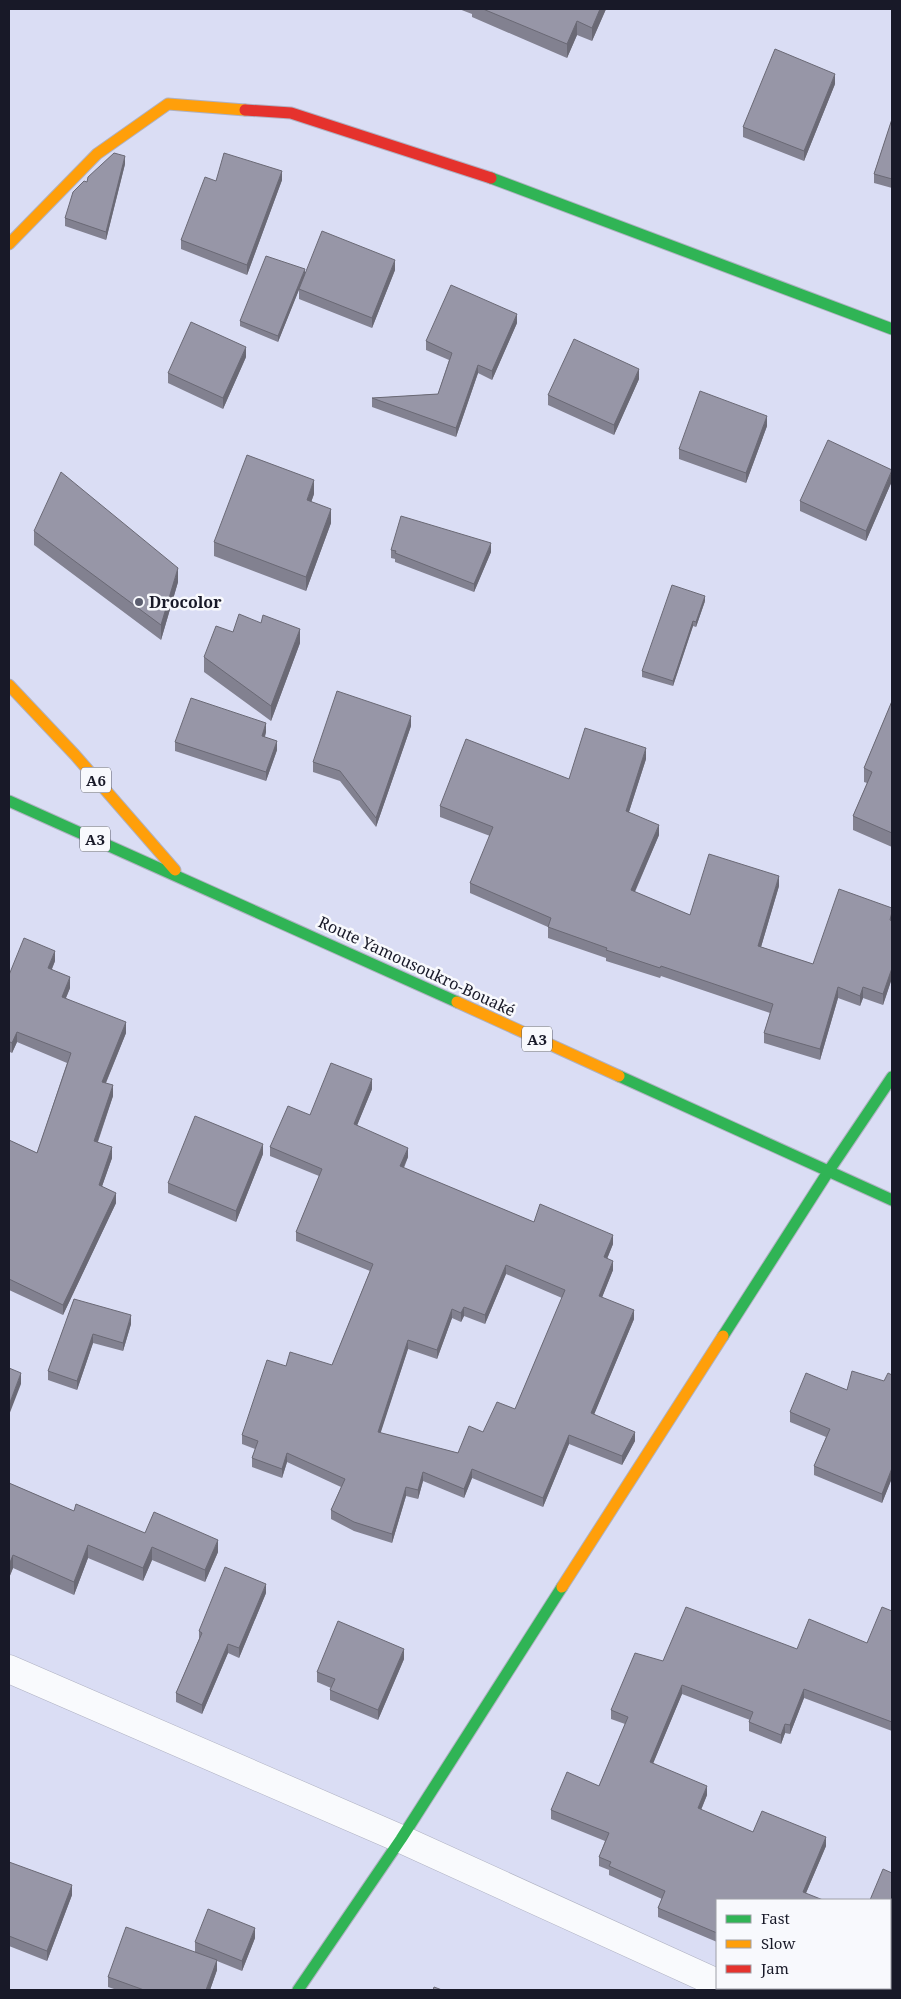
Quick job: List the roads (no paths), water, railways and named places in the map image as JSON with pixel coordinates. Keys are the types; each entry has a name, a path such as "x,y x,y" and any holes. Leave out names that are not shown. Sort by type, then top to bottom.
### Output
{"main road":[{"path":"9,244 97,154 168,104 291,113 516,186 892,329"},
{"name":"A6","path":"9,685 75,755 181,877"},
{"name":"Route Yamousoukro-Bouaké","path":"9,801 181,877 892,1200"},
{"path":"298,1990 401,1839 828,1172 892,1077"}],"street":[{"path":"9,1670 401,1839 716,1983"}],"place":[{"name":"Drocolor","path":"139,602"}]}
